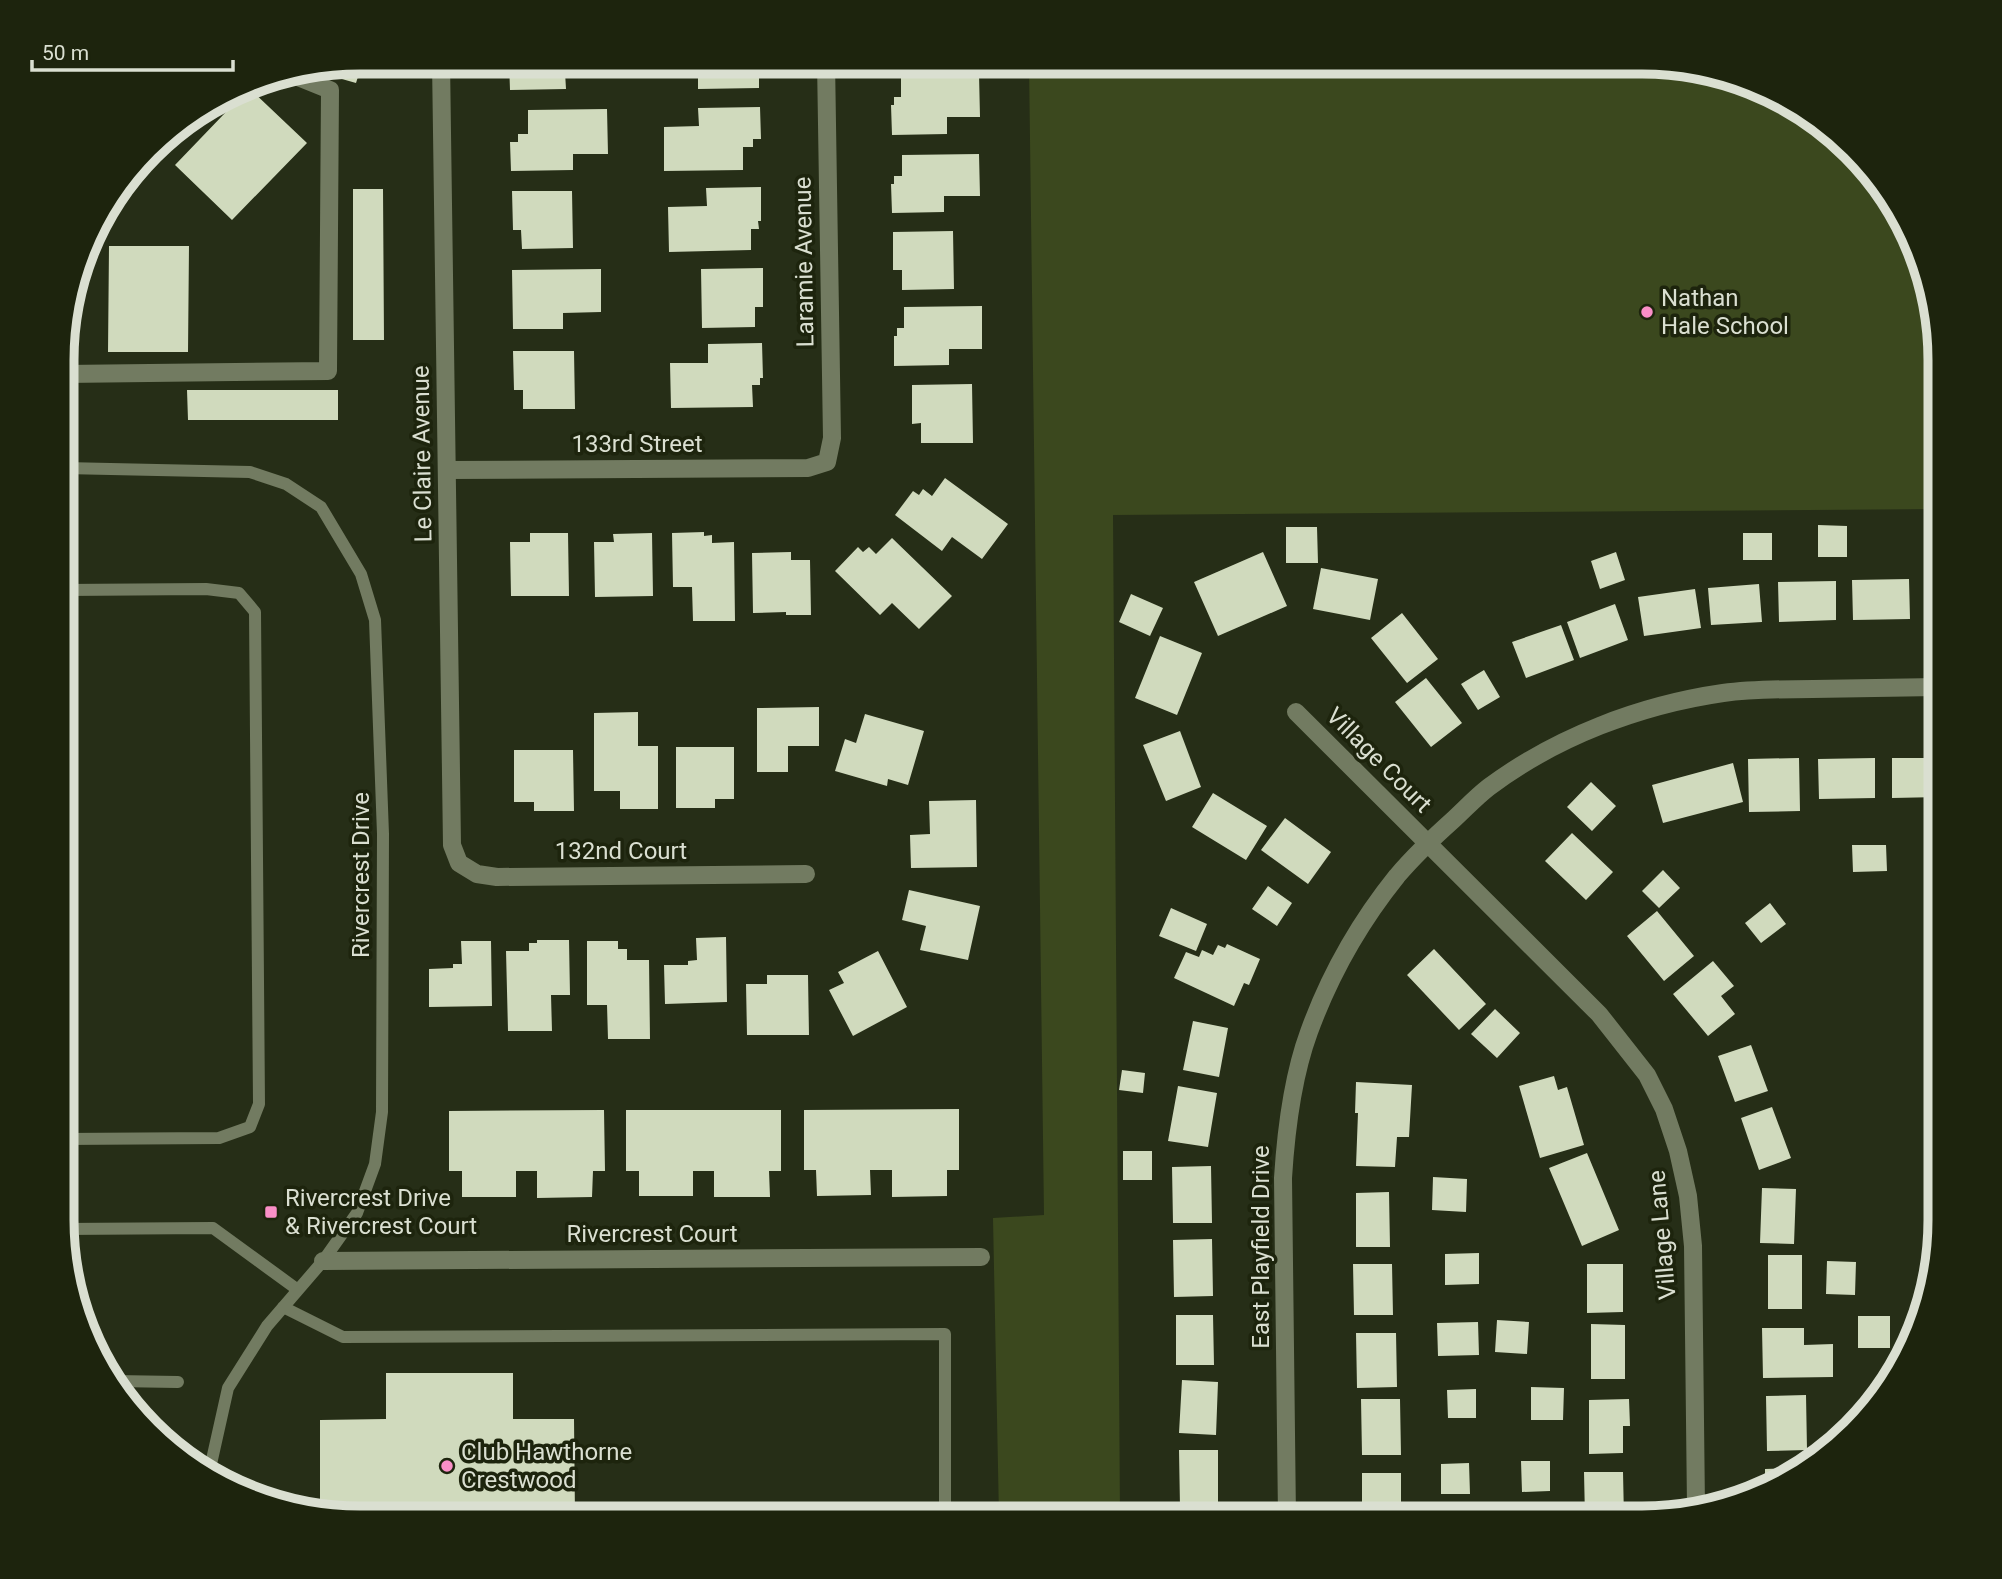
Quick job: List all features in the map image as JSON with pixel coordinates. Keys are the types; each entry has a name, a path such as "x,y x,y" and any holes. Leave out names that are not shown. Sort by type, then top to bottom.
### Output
{"street":[{"name":"Le Claire Avenue","path":"441,74 452,845"},
{"name":"Laramie Avenue","path":"826,74 832,438 827,462"},
{"path":"74,374 328,371 330,90 303,79"},
{"name":"133rd Street","path":"447,470 808,468 827,462"},
{"name":"East Playfield Drive","path":"1287,1506 1283,1178 1285,1143 1295,1084 1308,1034 1329,985 1373,908 1399,874 1428,843 1488,788 1567,741 1602,725 1669,705 1723,693 1928,687"},
{"name":"Village Court","path":"1296,712 1428,843"},
{"name":"Village Lane","path":"1428,843 1599,1014 1647,1075 1664,1109 1678,1151 1688,1196 1693,1246 1696,1500"},
{"name":"132nd Court","path":"452,845 460,863 477,874 497,877 806,874"},
{"name":"Rivercrest Court","path":"323,1261 981,1257"}],"lane":[{"name":"Rivercrest Drive","path":"74,468 250,472 286,484 321,507 361,573 375,620 383,834 382,1112 375,1164 357,1213 323,1261 267,1325 228,1388 211,1463"},
{"path":"74,590 205,589 239,593 255,612 259,1104 250,1127 219,1138 74,1139"},
{"path":"74,1229 212,1228 298,1290"},
{"path":"283,1307 343,1337 945,1334 945,1506"},
{"path":"124,1381 178,1382"}],"green space":[{"path":"1029,74 1661,74 1716,83 1752,95 1801,122 1845,157 1880,201 1907,250 1919,286 1928,341 1928,509 1113,515 1120,1506 999,1506 993,1218 1044,1215"}],"building":[{"path":"359,74 356,83 329,75"},
{"path":"509,74 565,74 566,89 510,90"},
{"path":"698,74 759,74 759,88 698,89"},
{"path":"979,74 980,117 947,117 947,134 892,135 891,105 894,105 894,97 901,97 901,76"},
{"path":"255,93 307,143 232,220 175,165 236,102"},
{"path":"760,107 761,139 753,139 753,147 743,147 743,170 664,171 664,127 699,126 698,108"},
{"path":"607,109 608,154 573,154 573,170 511,171 510,142 518,142 518,134 528,134 528,110"},
{"path":"979,154 980,196 944,196 944,212 892,213 891,184 894,184 894,176 902,176 902,155"},
{"path":"761,187 761,221 758,221 759,229 751,229 751,250 669,252 668,207 707,206 706,188"},
{"path":"353,189 383,189 384,340 353,340"},
{"path":"512,191 572,191 573,248 522,249 521,230 513,230"},
{"path":"953,231 954,289 902,290 902,270 893,270 893,232"},
{"path":"109,246 189,246 188,352 108,352"},
{"path":"763,268 763,307 755,307 755,327 702,328 701,269"},
{"path":"601,269 601,312 563,313 563,329 513,329 512,270"},
{"path":"982,306 982,349 949,349 949,365 894,366 894,336 897,336 897,328 904,328 904,307"},
{"path":"762,343 763,378 760,378 760,385 752,385 753,407 671,408 670,363 708,363 708,344"},
{"path":"513,351 574,351 575,409 523,409 523,390 514,390"},
{"path":"972,384 973,443 921,443 921,423 912,424 912,385"},
{"path":"187,390 338,390 338,420 188,420"},
{"path":"945,478 1008,524 982,559 952,537 942,551 895,515 913,491 919,495 923,489 932,496"},
{"path":"1818,525 1847,526 1847,557 1818,557"},
{"path":"1286,527 1317,527 1318,563 1286,563"},
{"path":"704,532 704,536 712,535 712,543 734,542 735,621 693,621 692,587 673,587 672,533"},
{"path":"530,533 568,533 569,596 511,596 510,542 530,542"},
{"path":"652,533 653,596 595,597 594,542 614,542 613,534"},
{"path":"1743,533 1772,533 1772,560 1743,560"},
{"path":"892,538 952,596 919,629 892,603 880,615 835,571 858,547 863,552 869,547 876,554"},
{"path":"791,552 791,560 810,560 811,615 786,615 786,612 753,613 752,553"},
{"path":"1263,552 1287,606 1218,636 1194,582"},
{"path":"1616,552 1625,580 1600,589 1591,561"},
{"path":"1924,560 1928,560 1928,620 1925,620"},
{"path":"1321,568 1378,579 1370,620 1313,609"},
{"path":"1909,579 1910,619 1853,620 1852,580"},
{"path":"1836,581 1836,620 1779,622 1778,582"},
{"path":"1759,584 1762,622 1711,625 1708,588"},
{"path":"1695,589 1701,628 1644,636 1638,597"},
{"path":"1131,594 1163,608 1150,636 1119,622"},
{"path":"1615,604 1628,640 1580,658 1567,622"},
{"path":"1402,613 1438,659 1407,683 1371,638"},
{"path":"1561,625 1574,660 1526,678 1512,642"},
{"path":"1160,636 1202,653 1177,715 1135,698"},
{"path":"1484,670 1500,697 1478,710 1461,684"},
{"path":"1426,678 1462,723 1431,747 1395,702"},
{"path":"819,707 819,746 788,746 788,772 757,772 757,708"},
{"path":"638,712 638,746 658,746 658,809 620,809 620,791 594,791 594,713"},
{"path":"865,714 924,731 908,785 888,779 887,786 835,771 845,739 856,743"},
{"path":"1180,731 1201,787 1166,801 1143,745"},
{"path":"676,747 734,747 734,799 715,799 715,808 676,808"},
{"path":"514,750 573,750 574,811 534,811 534,802 514,802"},
{"path":"1799,758 1800,811 1749,812 1748,759"},
{"path":"1875,758 1875,798 1819,799 1818,759"},
{"path":"1892,758 1928,758 1928,797 1892,798"},
{"path":"1733,763 1743,802 1663,823 1652,785"},
{"path":"1591,782 1616,806 1592,831 1567,807"},
{"path":"1213,793 1267,826 1246,860 1192,827"},
{"path":"976,800 977,867 911,868 910,835 930,834 929,801"},
{"path":"1285,818 1331,852 1308,884 1261,850"},
{"path":"1572,833 1613,872 1586,900 1545,861"},
{"path":"1852,845 1886,845 1887,871 1853,872"},
{"path":"1663,870 1680,888 1659,908 1642,891"},
{"path":"1268,886 1292,903 1277,926 1252,909"},
{"path":"909,890 980,906 968,960 920,950 926,926 902,920"},
{"path":"1770,903 1786,924 1761,943 1745,923"},
{"path":"1171,908 1207,924 1196,951 1159,936"},
{"path":"1657,911 1694,956 1664,981 1627,936"},
{"path":"726,937 727,1002 665,1004 664,965 688,965 688,961 697,960 696,938"},
{"path":"537,940 569,940 570,995 551,995 552,1031 508,1031 506,951 529,951 529,943 537,943"},
{"path":"461,941 491,941 492,1006 429,1007 429,969 453,968 453,964 462,964"},
{"path":"587,941 618,941 618,949 627,949 627,960 649,960 650,1039 608,1039 607,1005 587,1005"},
{"path":"1227,944 1260,959 1249,985 1244,983 1234,1006 1174,978 1186,952 1199,957 1202,950 1213,955 1218,945 1225,948"},
{"path":"1434,949 1486,1004 1459,1030 1407,975"},
{"path":"878,951 907,1007 853,1036 829,990 844,983 838,972"},
{"path":"1713,961 1734,986 1721,996 1735,1014 1708,1036 1673,994"},
{"path":"767,975 808,975 809,1035 747,1035 746,984 767,984"},
{"path":"1495,1009 1520,1033 1497,1058 1471,1034"},
{"path":"1193,1021 1228,1028 1219,1077 1183,1070"},
{"path":"1751,1045 1768,1091 1735,1102 1718,1056"},
{"path":"1122,1070 1145,1073 1143,1093 1119,1090"},
{"path":"1554,1076 1558,1090 1567,1087 1584,1145 1540,1158 1519,1086"},
{"path":"1356,1082 1412,1085 1409,1137 1397,1137 1395,1167 1356,1166"},
{"path":"1178,1086 1217,1093 1208,1147 1168,1141"},
{"path":"1772,1107 1791,1158 1759,1170 1741,1118"},
{"path":"959,1109 959,1170 947,1170 947,1196 892,1197 892,1170 870,1170 871,1195 817,1196 816,1170 804,1170 804,1110"},
{"path":"604,1110 605,1171 593,1171 592,1197 537,1198 537,1171 516,1171 516,1197 462,1197 462,1171 449,1171 449,1111"},
{"path":"626,1110 781,1110 781,1171 769,1171 770,1197 714,1197 714,1171 693,1171 693,1196 639,1196 639,1171 626,1171"},
{"path":"1123,1151 1152,1151 1152,1180 1123,1180"},
{"path":"1587,1153 1619,1230 1582,1246 1549,1168"},
{"path":"1211,1166 1212,1223 1173,1223 1172,1167"},
{"path":"1433,1177 1467,1179 1466,1212 1432,1210"},
{"path":"1762,1188 1796,1189 1794,1244 1760,1243"},
{"path":"1389,1192 1390,1247 1356,1247 1356,1193"},
{"path":"1212,1239 1213,1296 1174,1297 1173,1240"},
{"path":"1479,1253 1479,1284 1445,1285 1445,1254"},
{"path":"1768,1255 1802,1255 1802,1309 1768,1309"},
{"path":"1827,1261 1856,1262 1855,1295 1826,1294"},
{"path":"1353,1264 1392,1264 1393,1315 1354,1315"},
{"path":"1587,1264 1623,1264 1623,1312 1587,1313"},
{"path":"1176,1315 1213,1315 1214,1365 1176,1365"},
{"path":"1858,1316 1890,1316 1890,1348 1858,1348"},
{"path":"1497,1320 1529,1322 1527,1354 1495,1352"},
{"path":"1478,1322 1479,1355 1438,1356 1437,1323"},
{"path":"1591,1324 1625,1325 1625,1379 1591,1379"},
{"path":"1762,1328 1804,1328 1804,1345 1833,1344 1833,1377 1763,1378"},
{"path":"1356,1333 1396,1333 1397,1387 1357,1388"},
{"name":"Club Hawthorne Crestwood","path":"386,1373 513,1373 513,1419 574,1419 575,1506 360,1506 320,1503 320,1420 386,1419"},
{"path":"1182,1380 1218,1382 1216,1435 1179,1433"},
{"path":"1531,1387 1564,1388 1563,1420 1531,1420"},
{"path":"1476,1389 1476,1418 1448,1418 1447,1390"},
{"path":"1806,1395 1807,1450 1767,1451 1766,1396"},
{"path":"1361,1399 1400,1399 1401,1455 1362,1455"},
{"path":"1629,1399 1630,1426 1623,1426 1623,1453 1589,1454 1589,1400"},
{"path":"1179,1450 1218,1450 1218,1506 1180,1506"},
{"path":"1521,1461 1550,1461 1550,1491 1522,1492"},
{"path":"1469,1463 1470,1494 1441,1494 1441,1464"},
{"path":"1783,1468 1765,1478 1765,1469"},
{"path":"1584,1472 1623,1472 1624,1506 1585,1506"},
{"path":"1362,1473 1401,1473 1401,1506 1362,1506"}],"place":[{"name":"Nathan Hale School","path":"1647,312"},
{"name":"Rivercrest Drive & Rivercrest Court","path":"271,1212"},
{"name":"Club Hawthorne Crestwood","path":"447,1466"}]}
